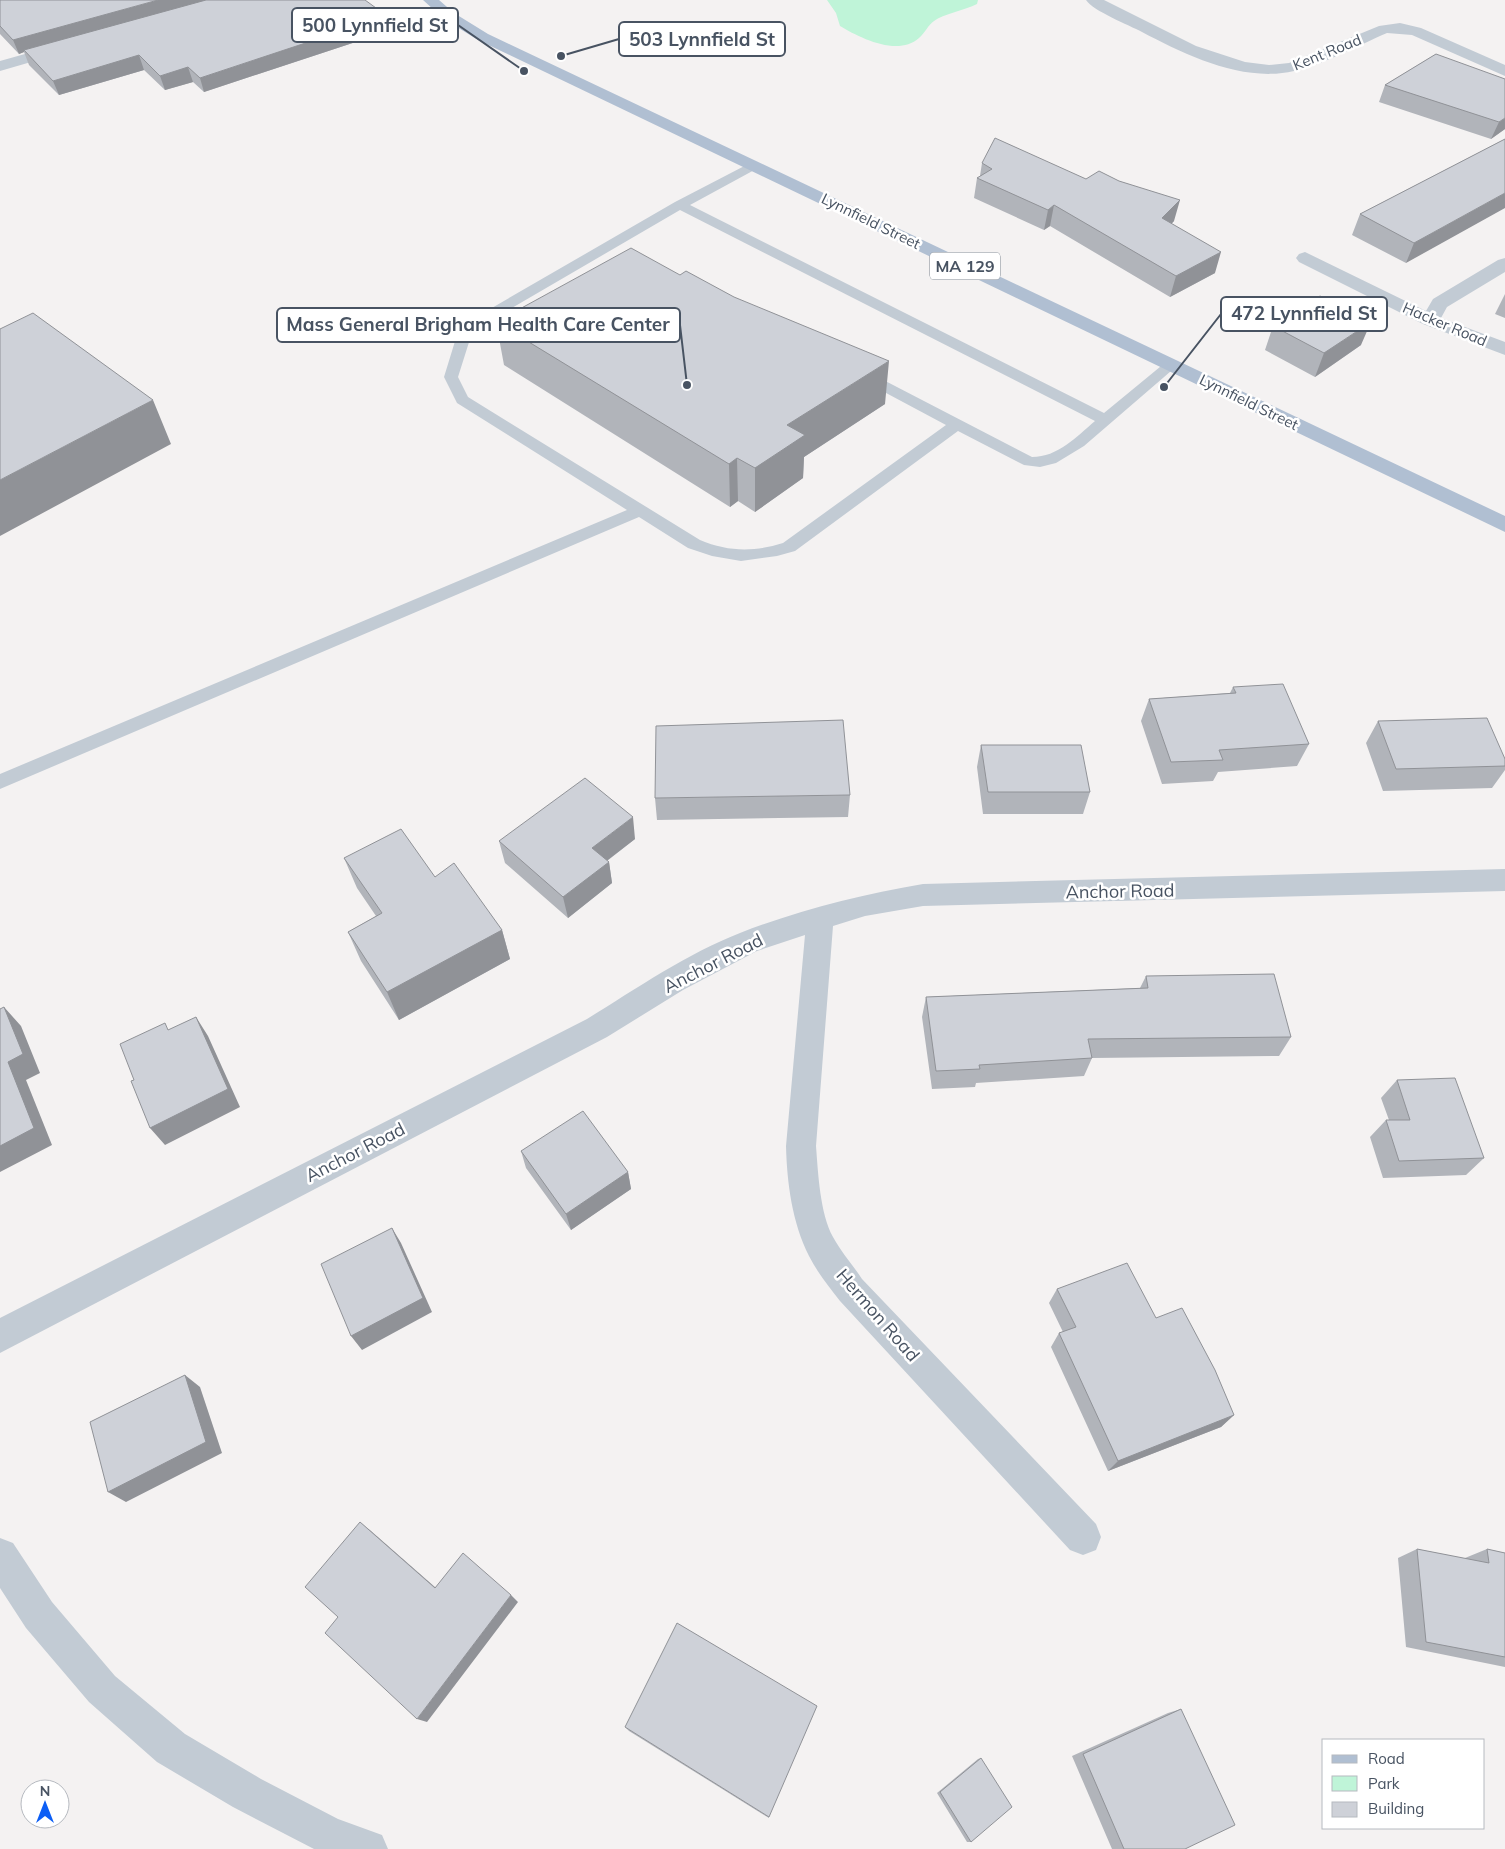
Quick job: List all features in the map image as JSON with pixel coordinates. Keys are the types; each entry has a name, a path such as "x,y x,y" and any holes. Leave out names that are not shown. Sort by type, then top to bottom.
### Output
{"main road":[{"name":"Lynnfield Street","path":"430,0 449,16 483,37 1505,525"}],"street":[{"name":"Kent Road","path":"1093,0 1204,55 1260,70 1278,70 1292,67 1384,29 1400,28 1416,31 1505,71"},
{"path":"0,66 76,44"},
{"name":"Hacker Road","path":"1305,258 1430,320 1505,349"},
{"path":"1430,320 1440,303 1505,264"},
{"name":"Anchor Road","path":"0,1336 597,1028 673,981 748,942 865,904 923,895 1505,880"},
{"name":"Hermon Road","path":"820,918 801,1146 806,1195 812,1224 821,1247 851,1290 1083,1537"},
{"path":"0,1556 39,1615 102,1689 171,1748 247,1793 330,1836 368,1849"}],"lane":[{"path":"754,165 680,205 476,322 463,338 452,377 462,400 694,544 719,554 748,556 776,552 799,540 956,425"},
{"path":"680,205 1105,420"},
{"path":"614,243 632,252"},
{"path":"851,369 1018,458 1040,463 1060,457 1171,365"},
{"path":"0,782 639,511"}],"green space":[{"path":"827,0 978,0 977,4 938,19 919,38 910,43 901,46 890,46 858,36 840,26 836,13"}],"building":[{"path":"0,0 158,0 13,40 0,26"},
{"path":"206,0 365,0 387,16 200,78 188,67 160,76 139,55 53,81 24,50"},
{"path":"1436,54 1505,79 1505,118 1499,122 1385,85"},
{"path":"995,138 1086,179 1099,171 1119,181 1180,200 1162,218 1221,252 1176,276 1054,205 1048,210 977,178 992,169 982,163"},
{"path":"1505,139 1505,193 1414,243 1360,214"},
{"path":"631,248 680,275 686,271 734,297 889,361 787,425 805,435 755,468 737,458 729,464 496,322"},
{"path":"1320,296 1371,322 1324,353 1273,326"},
{"path":"33,313 153,400 0,480 0,329"},
{"path":"1283,684 1309,744 1219,750 1223,760 1171,762 1149,699 1236,693 1233,687"},
{"path":"1487,718 1505,759 1505,766 1396,769 1378,721"},
{"path":"843,720 850,795 655,798 656,726"},
{"path":"981,745 1081,745 1090,792 988,792"},
{"path":"585,778 633,817 592,848 609,862 563,897 499,841"},
{"path":"401,829 435,877 454,863 502,930 387,992 348,932 382,913 344,858"},
{"path":"1274,974 1291,1037 1088,1039 1092,1058 979,1065 980,1069 936,1071 926,997 1148,988 1146,976"},
{"path":"4,1007 23,1054 8,1062 34,1128 0,1146 0,1009"},
{"path":"196,1017 228,1089 150,1128 131,1081 134,1080 120,1044 165,1023 168,1030"},
{"path":"1455,1078 1484,1158 1399,1161 1386,1120 1410,1120 1397,1080"},
{"path":"583,1111 628,1172 566,1214 521,1151"},
{"path":"392,1228 423,1298 351,1336 321,1264"},
{"path":"1127,1263 1156,1318 1182,1308 1215,1370 1234,1415 1118,1461 1059,1333 1076,1327 1057,1289"},
{"path":"185,1375 206,1442 108,1492 90,1422"},
{"path":"360,1522 435,1588 463,1553 511,1595 417,1719 325,1633 338,1617 305,1587"},
{"path":"1417,1549 1489,1563 1487,1549 1505,1553 1505,1657 1426,1642"},
{"path":"677,1623 817,1706 769,1817 625,1727"},
{"path":"1181,1709 1235,1825 1185,1849 1124,1849 1083,1754"},
{"path":"981,1758 1012,1807 971,1842 940,1792"}],"place":[{"name":"503 Lynnfield St","path":"561,56"},
{"name":"500 Lynnfield St","path":"524,71"},
{"name":"Mass General Brigham Health Care Center","path":"687,385"},
{"name":"472 Lynnfield St","path":"1164,387"}]}
